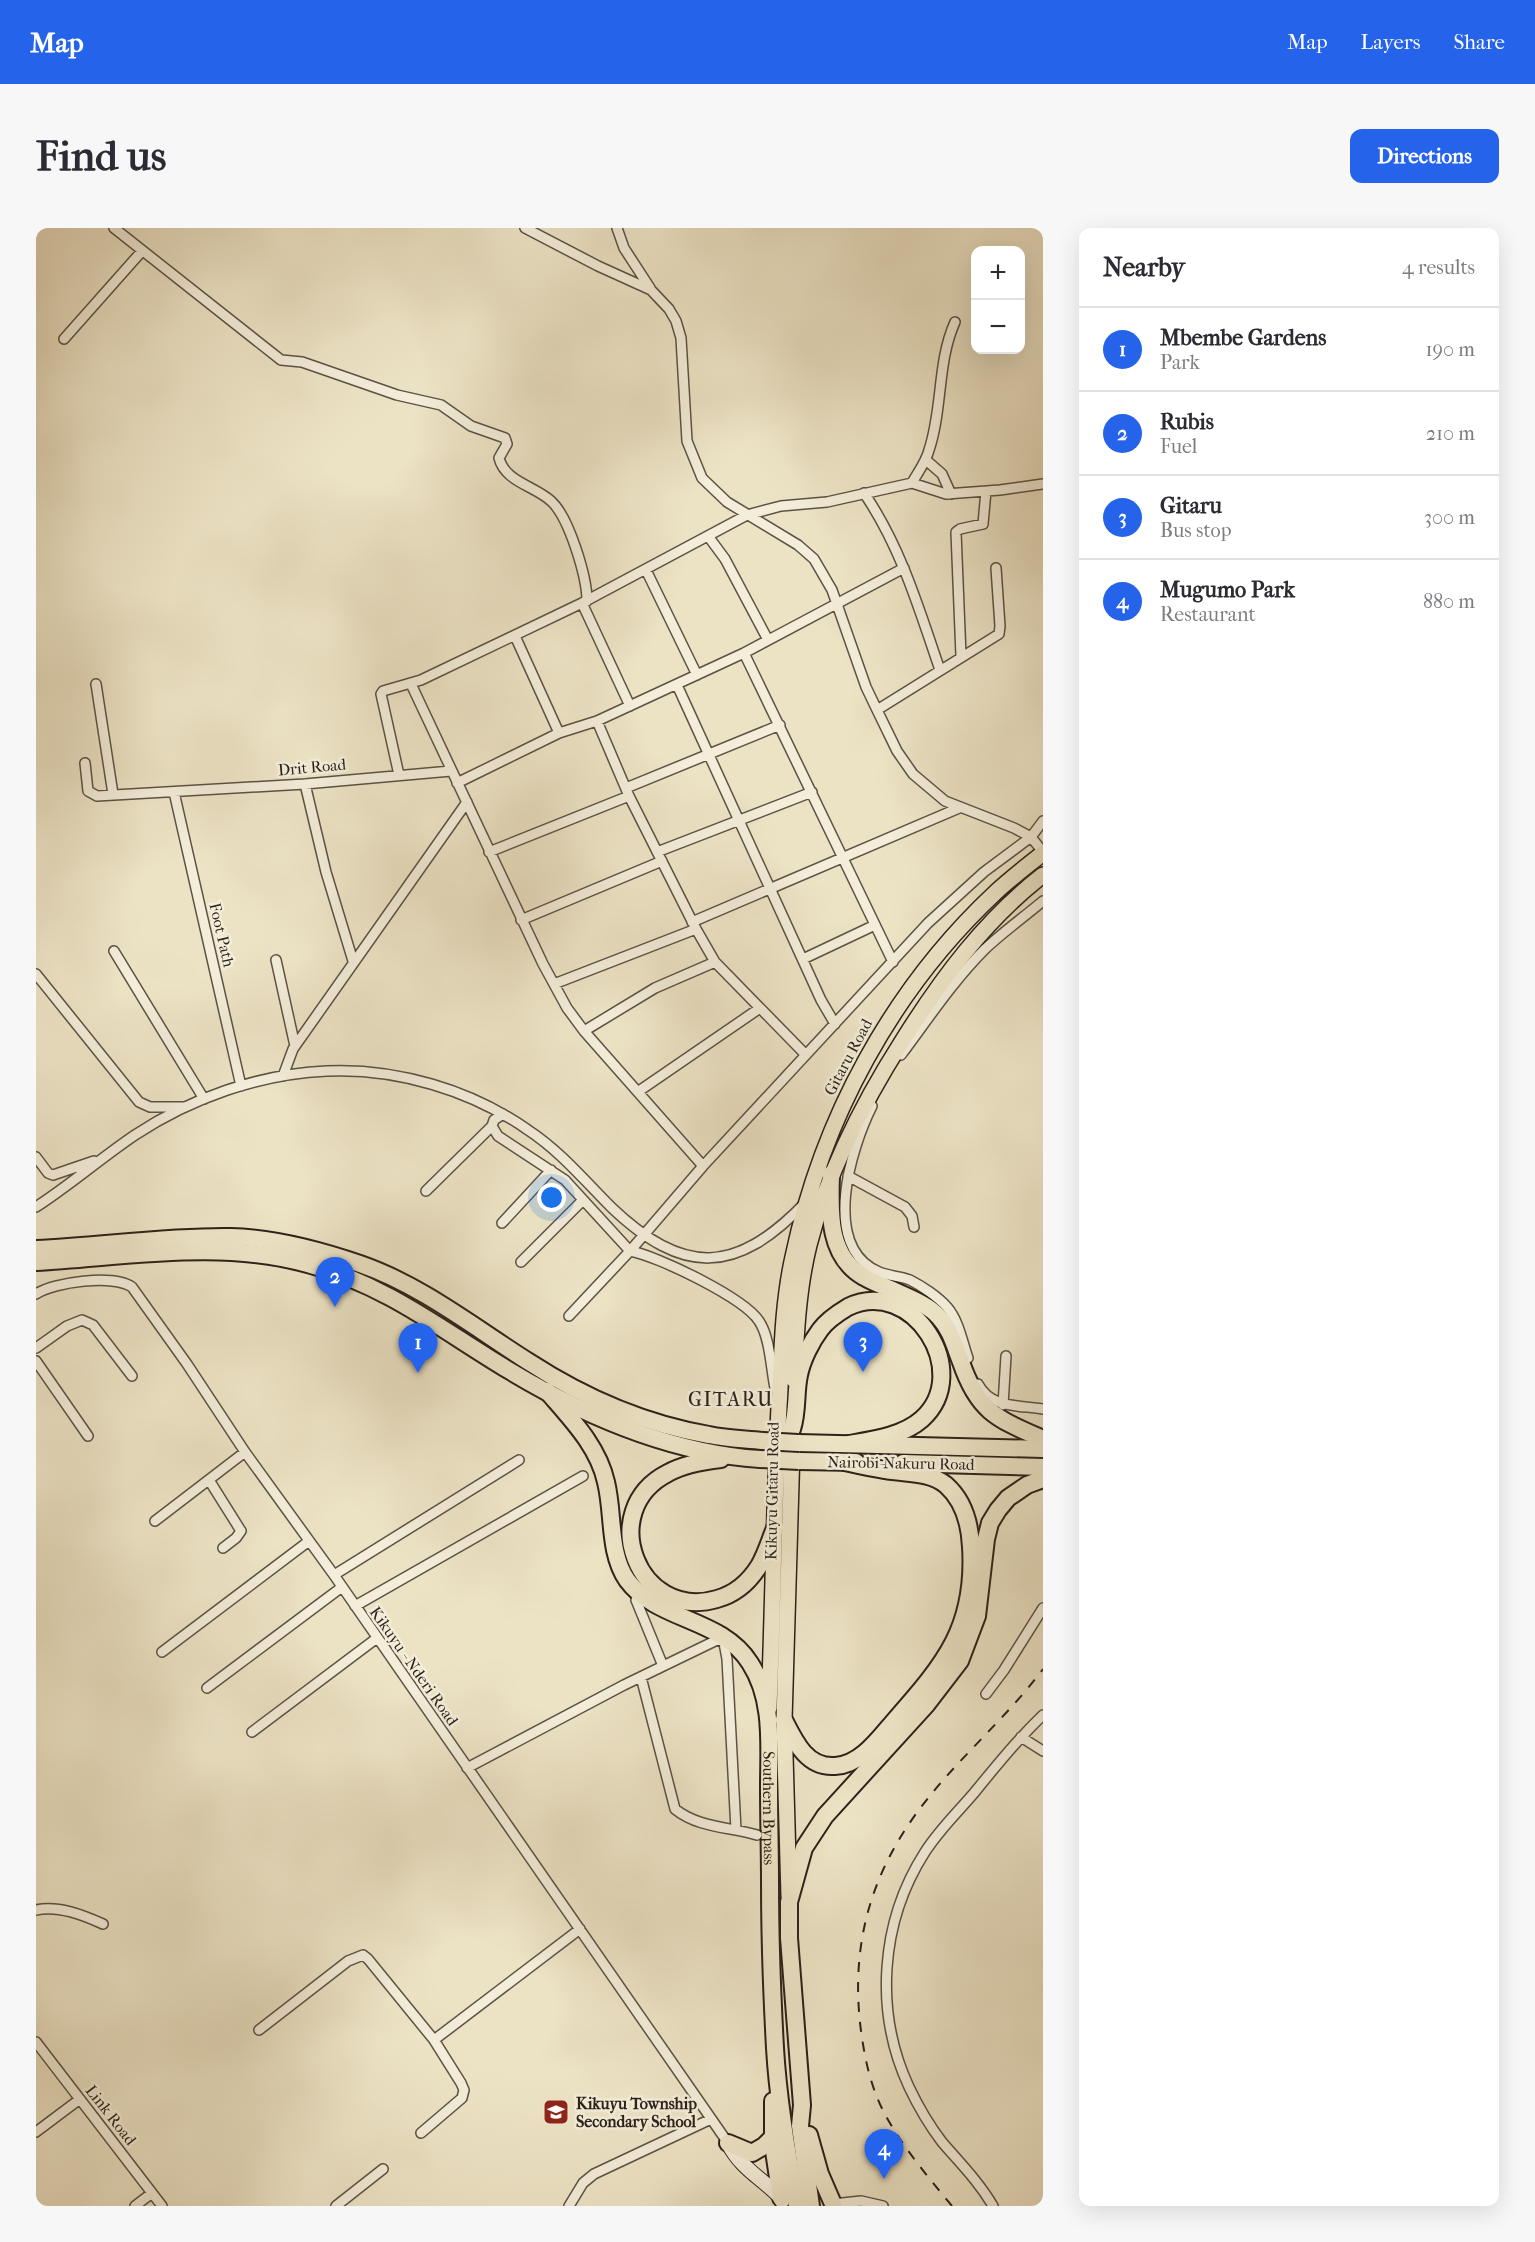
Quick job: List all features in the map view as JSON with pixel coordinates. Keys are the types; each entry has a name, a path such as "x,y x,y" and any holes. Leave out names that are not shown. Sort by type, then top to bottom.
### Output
{"highway":[{"path":"840,1175 831,1227 838,1248 847,1261 864,1277 923,1304 938,1315 952,1337 966,1380 984,1407 996,1417 1043,1439"},
{"name":"Nairobi-Nakuru Road","path":"36,1250 231,1237 290,1244 336,1256 395,1279 449,1310 531,1364 607,1404 664,1425 691,1432 763,1441 795,1436 849,1444 1043,1449"},
{"path":"36,1262 200,1251 264,1255 312,1265 352,1279 407,1305 510,1371 601,1418 669,1443 734,1457"},
{"path":"795,1436 799,1375 820,1329 833,1316 854,1305 874,1300 897,1306 918,1320 934,1340 941,1374 936,1398 921,1420 890,1436 849,1444"},
{"path":"547,1391 577,1426 596,1455 606,1480 615,1552 627,1579 643,1596 658,1606 706,1626 733,1643 750,1662 777,1719 802,1751 815,1762 834,1766 843,1765 860,1756 874,1743 940,1667 956,1640 969,1602 972,1579 966,1514 945,1484 931,1477 845,1462"},
{"path":"734,1457 691,1464 676,1469 657,1479 648,1487 635,1509 630,1528 631,1548 639,1567 654,1586 680,1601 698,1602 720,1599 737,1590 759,1566 775,1527"},
{"name":"Nairobi-Nakuru Road","path":"734,1457 799,1461 1043,1467"},
{"path":"789,1902 804,1848 814,1831 877,1757 927,1704 960,1661 977,1616 990,1523 1008,1498 1028,1485 1043,1479"},
{"name":"Southern Bypass","path":"777,1719 770,1887 775,2049 797,2206"},
{"name":"Southern Bypass","path":"789,1902 789,1938 802,2105 800,2126 811,2206"},
{"path":"775,2049 772,2138 782,2202"},
{"path":"802,2105 820,2174 834,2205"},
{"path":"728,2143 752,2153 772,2138"}],"main road":[{"name":"Gitaru Road","path":"779,1409 783,1332 792,1259 818,1162 845,1099 888,1022 953,936 996,891 1041,850"},
{"path":"840,1175 850,1134 884,1069 936,988 995,916 1043,874"},
{"name":"Kikuyu Gitaru Road","path":"784,1776 777,1719 795,1436 795,1356 802,1278 809,1245 840,1175"},
{"name":"Southern Bypass","path":"777,1719 775,1527 779,1409"},
{"name":"Southern Bypass","path":"784,1776 789,1902"}],"street":[{"path":"114,228 282,360 302,362 397,395 441,405 471,426 504,437 507,443 499,458 501,466 520,482 555,504 569,531 586,584 585,602 630,706"},
{"path":"525,228 598,266 651,290"},
{"path":"617,228 624,248 651,290 669,309 679,328 687,441 702,478 714,491 747,515 806,552 825,576 838,604 876,710 897,751 913,774 933,793 959,808 1014,828 1031,837 1041,850"},
{"path":"64,339 142,251"},
{"path":"912,483 926,460 936,425 946,346 955,322"},
{"path":"926,460 942,474 951,494"},
{"path":"399,775 381,694 383,691 411,684 585,602 747,515 781,506 827,502 912,483 946,494 1043,484"},
{"path":"961,656 956,532 983,524 986,491"},
{"path":"864,493 880,517 904,568 940,669"},
{"path":"708,536 725,558 768,640"},
{"path":"457,783 559,733 597,721 744,653 904,568"},
{"path":"876,710 1000,633 996,568"},
{"path":"646,570 697,675"},
{"path":"514,636 559,733"},
{"path":"744,653 893,962"},
{"path":"96,684 113,794"},
{"path":"411,684 521,920 554,984 584,1031 703,1166"},
{"path":"677,685 772,888 821,1000 835,1024"},
{"path":"597,721 657,852 715,962 806,1055"},
{"path":"489,852 780,725"},
{"name":"Drit Road","path":"86,763 88,791 97,796 304,784 451,771"},
{"path":"304,784 326,872 353,961"},
{"name":"Foot Path","path":"174,792 241,1086"},
{"path":"657,852 812,792"},
{"path":"283,1076 295,1046 467,802"},
{"path":"554,984 959,808"},
{"path":"569,1316 630,1251 703,1166 943,908 984,872 1031,837 1043,821"},
{"path":"521,920 662,861"},
{"path":"1043,901 995,940 940,1002 884,1081 867,1116 852,1158 840,1175 850,1243 860,1258 878,1272 910,1281 928,1291 947,1307 956,1321 973,1374 981,1390 1003,1405 1043,1409"},
{"path":"803,959 875,925"},
{"path":"114,951 204,1099"},
{"path":"276,960 295,1046"},
{"path":"584,1031 655,988 715,962"},
{"path":"36,974 139,1102 150,1107 186,1107"},
{"path":"639,1091 760,1008"},
{"path":"36,1207 146,1128 186,1107 241,1086 283,1076 326,1071 385,1074 423,1082 462,1095 502,1114 530,1131 561,1155 613,1208 657,1244 678,1253 700,1258 720,1258 750,1248 782,1227 806,1202"},
{"path":"426,1191 502,1114"},
{"path":"492,1126 498,1136 551,1170 571,1186 630,1251 646,1254 719,1290 751,1312 760,1323 764,1334 779,1409"},
{"path":"36,1157 52,1175 104,1157"},
{"path":"502,1223 551,1170"},
{"path":"840,1175 905,1208 912,1216 914,1227"},
{"path":"521,1262 583,1200"},
{"name":"Kikuyu - Nderi Road","path":"36,1294 52,1286 93,1281 122,1282 132,1287 188,1364 245,1452 334,1575 728,2143"},
{"path":"36,1348 66,1326 82,1320 93,1325 132,1376"},
{"path":"1003,1405 1006,1356"},
{"path":"36,1361 88,1436"},
{"path":"155,1521 245,1452"},
{"path":"334,1575 519,1460"},
{"path":"355,1606 583,1476"},
{"path":"209,1480 241,1531 223,1548"},
{"path":"162,1652 309,1541"},
{"path":"207,1688 342,1587"},
{"path":"636,1600 663,1666"},
{"path":"986,1694 1004,1671 1043,1608"},
{"path":"252,1732 377,1638"},
{"path":"467,1768 719,1639 724,1642 727,1659 736,1830"},
{"path":"641,1677 675,1809 705,1824 757,1835"},
{"path":"993,2206 969,2172 936,2133 909,2087 887,2008 887,1958 897,1912 923,1855 940,1830 1043,1714"},
{"path":"1021,1737 1043,1751"},
{"path":"36,1910 44,1908 69,1912 103,1924"},
{"path":"434,2040 580,1929"},
{"path":"259,2030 348,1961 363,1955 434,2040 461,2083 463,2094 458,2103 421,2133"},
{"name":"Link Road","path":"36,2042 162,2206"},
{"path":"36,2132 80,2099"},
{"path":"569,2206 583,2183 594,2174 711,2119"},
{"path":"728,2143 738,2161 766,2183 782,2202"},
{"path":"336,2206 383,2169"},
{"path":"135,2206 152,2193"},
{"path":"834,2205 861,2201 883,2206"}],"railway":[{"path":"952,2206 894,2130 873,2085 866,2059 858,1990 863,1932 880,1877 909,1824 940,1783 1043,1669"}],"place":[{"name":"Rubis","path":"335,1307"},
{"name":"Gitaru","path":"863,1372"},
{"name":"Mbembe Gardens","path":"418,1373"},
{"name":"Kikuyu Township Secondary School","path":"556,2112"},
{"name":"Mugumo Park","path":"884,2179"}],"district":[{"name":"GITARU","path":"731,1399"}]}
